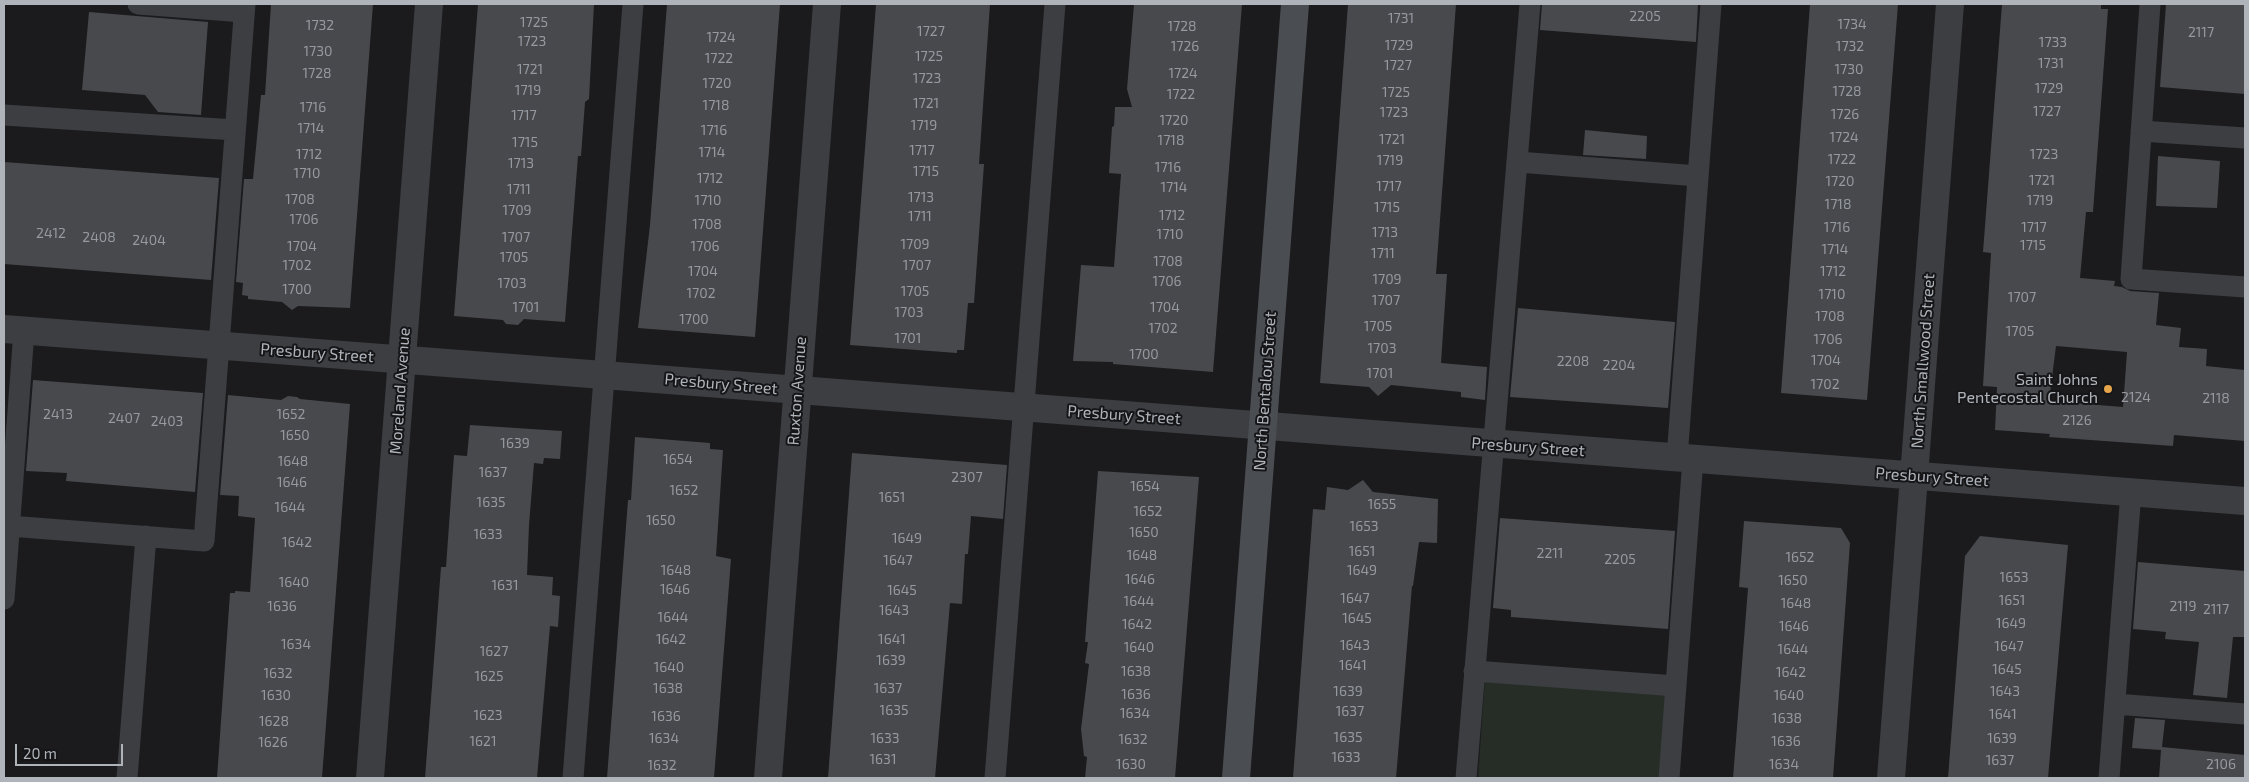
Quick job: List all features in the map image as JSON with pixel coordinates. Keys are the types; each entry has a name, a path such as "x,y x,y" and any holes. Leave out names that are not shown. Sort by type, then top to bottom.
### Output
{"street":[{"name":"Moreland Avenue","path":"370,778 429,4"},
{"name":"Ruxton Avenue","path":"768,778 827,4"},
{"name":"North Bentalou Street","path":"1236,778 1294,4"},
{"name":"North Smallwood Street","path":"1892,778 1950,4"},
{"name":"Presbury Street","path":"14,330 2245,501"}],"lane":[{"path":"9,526 204,540 245,8 138,4"},
{"path":"573,778 632,4"},
{"path":"995,778 1054,4"},
{"path":"1466,778 1530,4"},
{"path":"1669,778 1676,686 1698,176 1711,4"},
{"path":"2150,4 2131,279 2245,287"},
{"path":"4,115 235,130"},
{"path":"2141,130 2245,138"},
{"path":"1518,162 1698,176"},
{"path":"4,599 9,526 14,330"},
{"path":"2109,778 2131,492"},
{"path":"127,778 146,536"},
{"path":"1474,671 1676,686"},
{"path":"2114,704 2245,714"}],"shaded area":[{"path":"1485,678 1669,691 1662,778 1478,778"}],"building":[{"path":"271,4 373,4 350,308 298,306 292,310 282,302 248,299 248,296 242,295 243,283 236,282 244,179 253,179 261,95 265,95"},
{"path":"478,4 594,4 589,99 585,102 581,156 578,156 565,322 524,319 518,325 506,324 503,320 454,316"},
{"path":"667,4 780,4 755,337 638,328 650,225"},
{"path":"876,4 990,4 979,164 984,164 974,303 968,303 964,350 957,350 957,353 850,345"},
{"path":"1134,4 1242,4 1213,372 1113,364 1113,362 1073,361 1081,265 1114,267 1121,174 1109,173 1112,127 1114,126 1115,107 1132,107 1127,89"},
{"path":"1348,4 1456,4 1436,274 1447,274 1441,363 1487,367 1485,400 1461,397 1461,392 1391,385 1378,396 1369,387 1320,383"},
{"path":"1542,4 1698,4 1696,42 1540,30"},
{"path":"1810,4 1898,4 1867,400 1781,393"},
{"path":"2002,4 2101,4 2101,9 2108,9 2093,212 2086,212 2080,278 2115,281 2114,286 2130,291 2159,293 2156,325 2181,328 2179,347 2207,349 2206,366 2245,370 2245,441 2174,435 2173,446 2049,437 2050,434 1995,430 1997,387 1983,386 1991,253 1983,252","holes":["2056,346 2127,352 2123,407 2049,401"]},
{"path":"2166,4 2245,4 2245,94 2160,87"},
{"path":"89,12 208,22 201,115 158,112 145,95 82,90"},
{"path":"1585,130 1647,136 1646,159 1583,155"},
{"path":"2158,156 2220,161 2217,208 2156,206"},
{"path":"4,162 219,178 211,280 4,264"},
{"path":"1518,308 1675,322 1668,408 1510,397"},
{"path":"33,380 203,393 195,492 66,481 67,473 26,471"},
{"path":"228,395 281,400 288,396 350,404 322,778 217,778 230,593 235,593 235,591 250,592 255,518 238,516 239,496 220,495"},
{"path":"470,425 562,431 560,459 544,458 543,464 534,463 529,525 527,575 553,577 552,595 560,596 558,627 550,626 537,778 425,778 441,567 446,567 454,455 467,456"},
{"path":"635,437 710,443 710,449 723,450 716,556 731,559 714,778 607,778 628,500 631,500"},
{"path":"852,453 1007,465 1003,519 971,516 968,554 965,554 962,604 950,603 935,778 828,778"},
{"path":"1098,471 1199,477 1175,778 1085,778 1087,757 1084,756 1081,729 1089,664 1085,663 1088,642 1085,642"},
{"path":"1363,480 1373,492 1438,499 1437,543 1419,542 1412,586 1396,778 1293,778 1313,509 1325,510 1327,487 1348,490"},
{"path":"1500,518 1675,531 1668,629 1511,617 1511,610 1493,608"},
{"path":"1744,521 1841,528 1850,543 1833,778 1733,778 1748,588 1739,587"},
{"path":"1980,536 2068,545 2048,778 1948,778 1965,556"},
{"path":"2138,562 2245,571 2245,637 2233,637 2227,698 2193,695 2199,642 2165,639 2166,632 2133,629"},
{"path":"2135,718 2165,720 2162,747 2245,755 2245,778 2159,778 2161,750 2132,748"}],"place":[{"name":"Saint Johns Pentecostal Church","path":"2108,389"}]}
